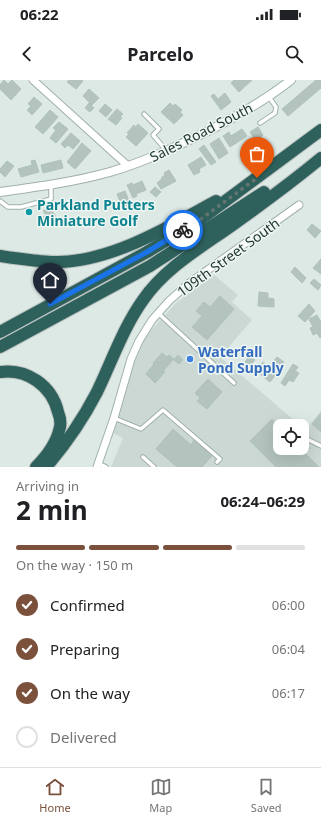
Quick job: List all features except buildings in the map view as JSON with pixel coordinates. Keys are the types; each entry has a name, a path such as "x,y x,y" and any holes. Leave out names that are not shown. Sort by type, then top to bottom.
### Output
{"highway":[{"path":"0,332 147,252 197,222 321,130"},
{"path":"0,347 150,266 264,192 321,150"},
{"path":"46,467 69,439 89,406 126,327 152,289 173,268 321,158"},
{"path":"0,256 27,260 59,262 102,255 121,248 175,223 257,178"},
{"path":"0,372 18,372 28,375 46,388 56,403 60,424 58,434 46,456 36,467"}],"street":[{"path":"33,80 128,166"},
{"name":"Sales Road South","path":"0,192 51,184 109,172 167,151 225,122 281,88 291,80"},
{"name":"109th Street South","path":"98,465 114,418 128,367 146,330 158,313 180,291 195,279 299,205"}],"lane":[{"path":"260,123 275,113 276,108 268,96"},
{"path":"144,114 159,129 153,135 167,151"},
{"path":"0,201 8,207 21,206 51,199 51,184"},
{"path":"158,313 234,383"},
{"path":"114,418 141,429 163,410 220,459 217,462"},
{"path":"309,440 321,446"},
{"path":"143,457 154,467"},
{"path":"98,465 106,467"}],"shaded area":[{"path":"214,275 238,295 232,302 252,320 220,357 293,419 273,419 273,455 309,455 309,425 321,411 321,467 111,467 123,438 113,433 135,360 146,336 176,303"}],"way so far":[{"path":"183,230 197,222 257,178"}],"place":[{"name":"Parkland Putters Miniature Golf","path":"29,212"},
{"name":"Waterfall Pond Supply","path":"190,359"}],"route":[{"path":"50,304 147,252 183,230"}]}
